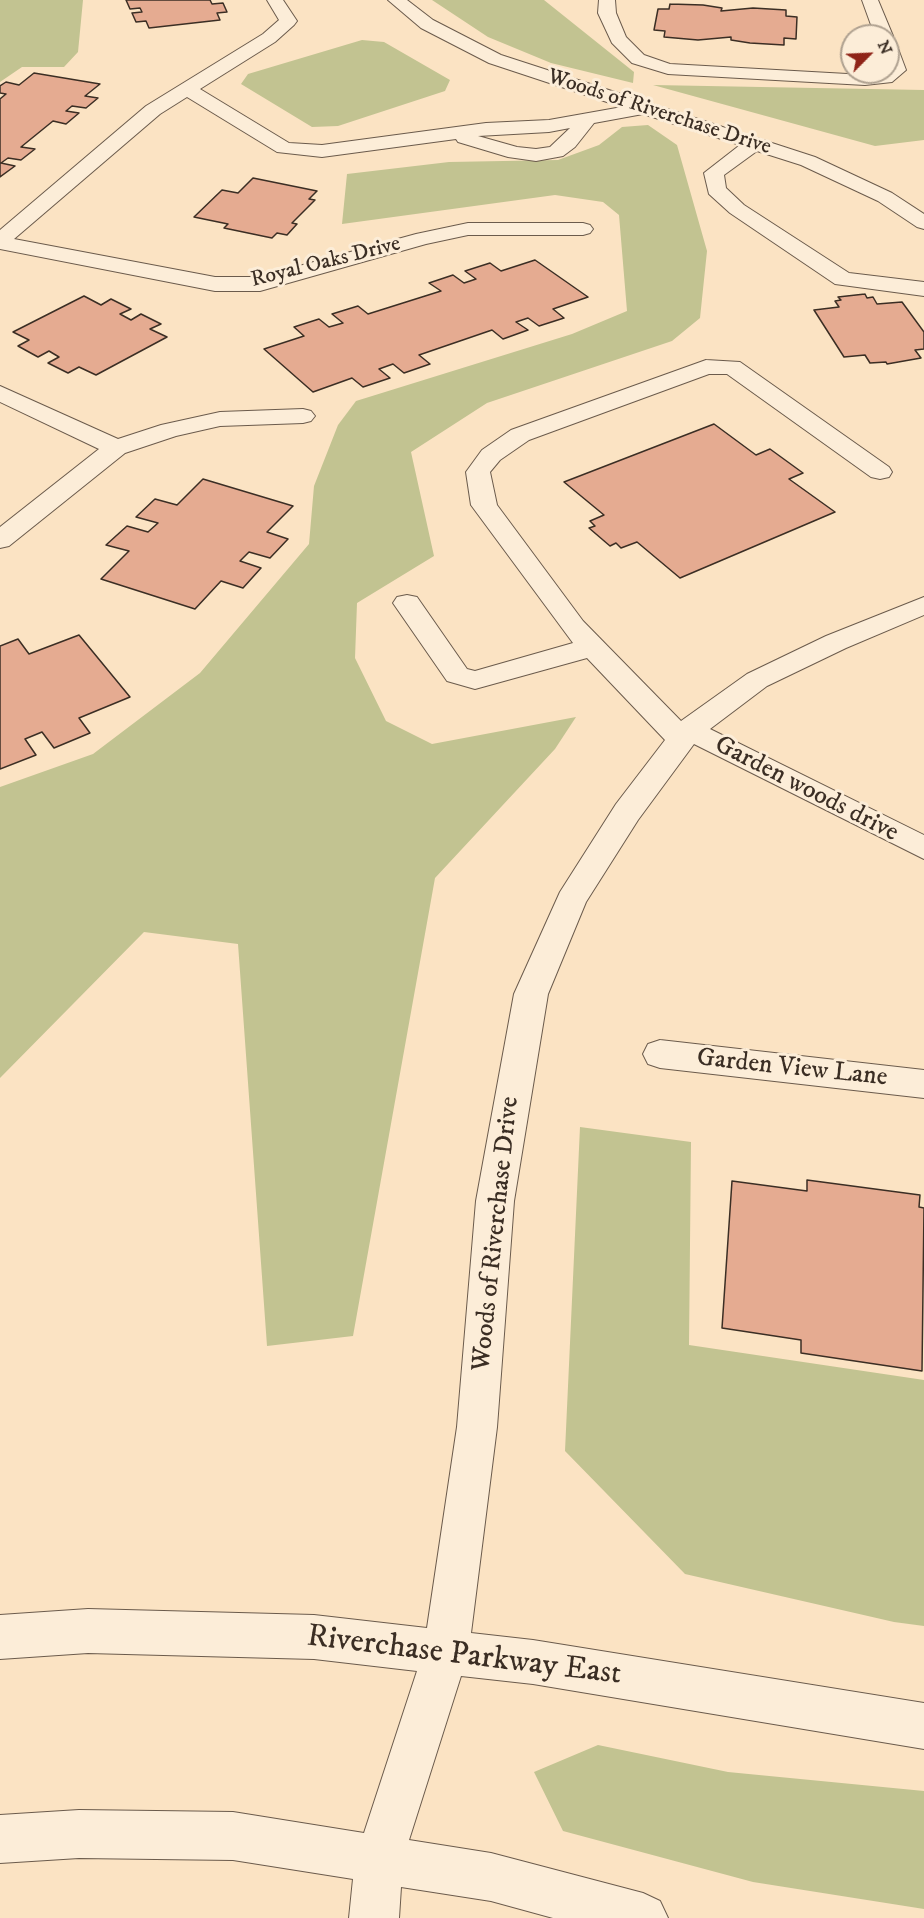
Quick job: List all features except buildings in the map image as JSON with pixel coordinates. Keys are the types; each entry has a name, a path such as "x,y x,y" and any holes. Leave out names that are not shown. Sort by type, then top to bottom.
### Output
{"street":[{"name":"Royal Oaks Drive","path":"0,242 153,110 269,38 288,21 275,0"},
{"name":"Woods of Riverchase Drive","path":"396,0 427,24 466,47 530,73 650,107 808,161 885,197 924,223"},
{"path":"607,0 607,13 618,39 638,59 668,69 840,79"},
{"path":"870,0 879,24"},
{"path":"187,88 284,148 322,151 486,129 549,126 650,107"},
{"path":"565,99 594,93"},
{"path":"486,129 500,119 532,108"},
{"path":"453,134 514,153 536,155 556,152 568,143 587,119"},
{"path":"755,143 714,173 716,190 737,208 843,279 924,289"},
{"name":"Royal Oaks Drive","path":"0,242 215,285 260,284 423,238 468,229 584,229"},
{"name":"Garden woods drive","path":"880,472 732,367 706,368 520,435 491,455 478,472 484,505 573,627 685,734 924,848"},
{"path":"0,393 116,447"},
{"path":"0,540 116,447 170,430 220,419 303,416"},
{"path":"407,603 457,675 475,680 592,647"},
{"name":"Woods of Riverchase Drive","path":"374,1918 379,1860 446,1652 477,1426 495,1201 531,994 571,900 627,812 685,734 757,680 836,642 924,605"},
{"name":"Garden View Lane","path":"660,1054 924,1084"},
{"name":"Riverchase Parkway East","path":"0,1637 88,1631 314,1636 532,1662 924,1726"},
{"path":"0,1839 78,1834 233,1836 490,1877 643,1918"}],"green space":[{"path":"0,0 83,0 78,52 64,67 22,67 0,82"},
{"path":"432,0 544,0 634,72 633,83 551,63 488,37"},
{"path":"362,40 384,42 450,80 445,91 338,126 312,127 241,84 248,74"},
{"path":"653,85 924,90 924,140 875,146"},
{"path":"648,125 677,145 707,251 700,318 672,341 487,403 411,452 434,556 357,603 355,658 386,721 432,744 576,717 555,749 435,878 353,1336 267,1346 238,944 144,932 0,1078 0,787 93,754 200,673 309,544 314,486 338,425 356,401 572,334 627,311 619,215 603,202 555,195 342,224 347,174 449,162 558,160 599,145 622,127"},
{"path":"580,1127 691,1142 689,1345 924,1380 924,1626 894,1622 685,1574 565,1451"},
{"path":"598,1745 728,1772 924,1791 924,1909 753,1882 563,1831 534,1772"}]}
